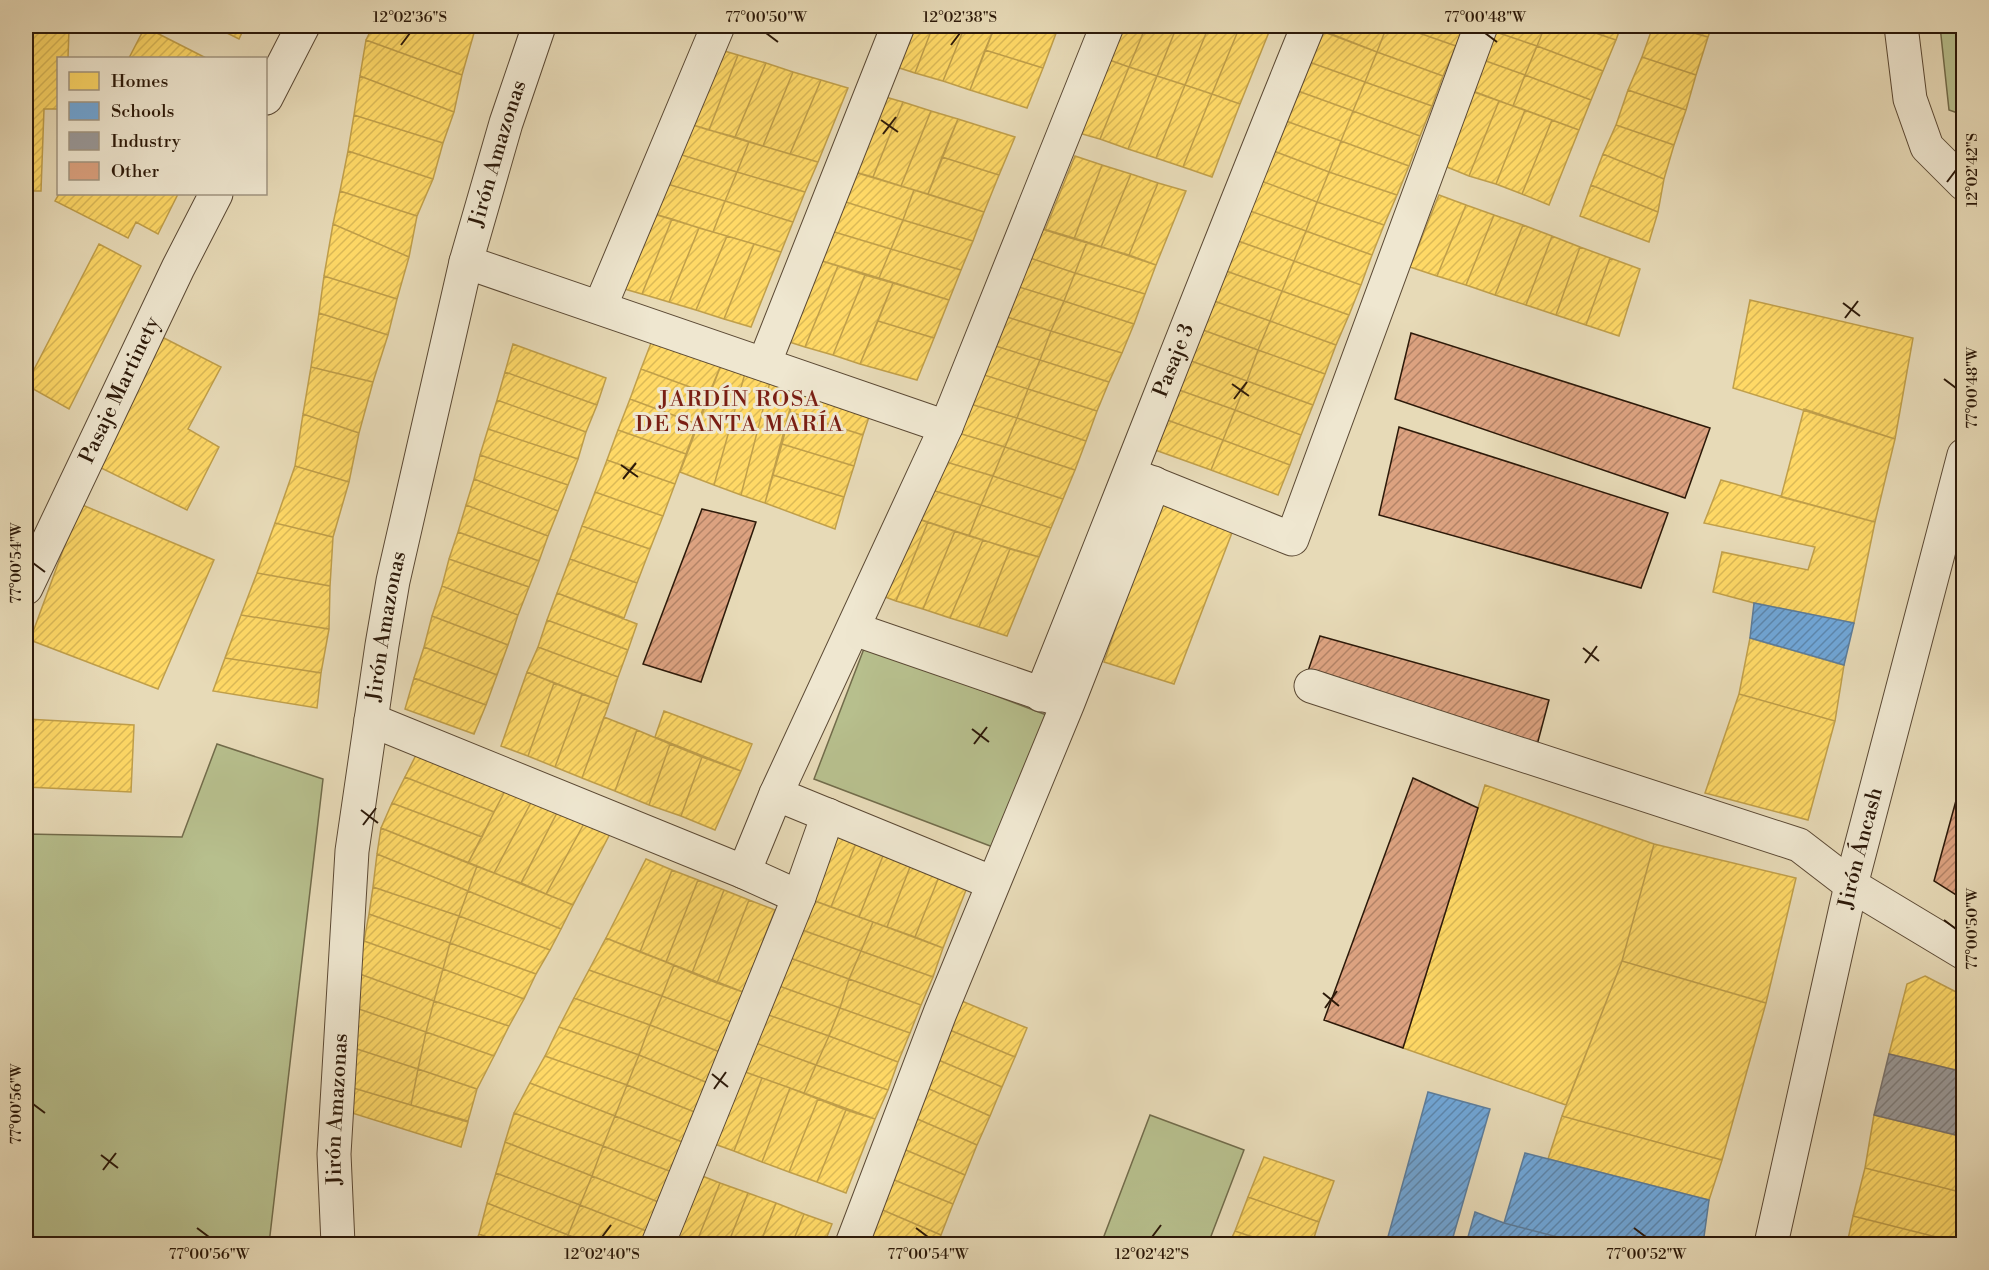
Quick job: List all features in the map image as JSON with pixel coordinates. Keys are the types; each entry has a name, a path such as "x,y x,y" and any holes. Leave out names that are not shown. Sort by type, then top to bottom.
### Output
{"street":[{"path":"267,96 303,26"},
{"name":"Jirón Amazonas","path":"338,1245 334,1154 352,851 393,581 466,262 506,123 539,26"},
{"path":"600,307 718,26"},
{"path":"764,364 898,26"},
{"path":"744,872 776,794 946,427 1107,26"},
{"name":"Pasaje 3","path":"852,1245 940,1013 993,883 1054,699 1142,478 1198,295 1308,26"},
{"path":"1142,478 1292,539 1481,26"},
{"path":"1901,26 1911,99 1927,147 1964,184"},
{"name":"Pasaje Martinety","path":"26,588 173,278 215,195"},
{"path":"466,262 946,427"},
{"name":"Jirón Áncash","path":"1771,1245 1851,885 1964,455"},
{"path":"854,629 1054,699"},
{"path":"1311,686 1799,845 1851,885 1964,953"},
{"path":"371,720 744,872 798,897"},
{"path":"776,794 993,883"},
{"path":"658,1245 798,897 828,815"}],"green space":[{"path":"1940,26 1963,26 1963,115 1949,110"},
{"path":"865,646 1057,719 1006,852 814,779"},
{"path":"217,744 323,779 269,1244 34,1244 26,1117 26,834 182,837"},
{"path":"1150,1115 1244,1150 1208,1244 1101,1244"}],"building: Homes":[{"path":"213,26 245,26 239,39"},
{"path":"373,26 452,26 474,33 462,75 366,40"},
{"path":"452,26 476,26 474,33"},
{"path":"902,26 933,26 915,73 887,64"},
{"path":"933,26 965,26 943,81 915,73"},
{"path":"965,26 995,26 970,90 943,81"},
{"path":"995,26 1058,28 1043,68 985,50"},
{"path":"1114,26 1146,26 1129,67 1101,57"},
{"path":"1146,26 1177,26 1157,76 1129,67"},
{"path":"1177,26 1209,26 1185,85 1157,76"},
{"path":"1209,26 1240,26 1212,94 1185,85"},
{"path":"1240,26 1250,26 1269,32 1240,104 1212,94"},
{"path":"1311,26 1387,26 1377,52"},
{"path":"1387,26 1399,26 1456,46 1443,76 1377,52"},
{"path":"1399,26 1464,26 1456,46"},
{"path":"1478,26 1537,46 1525,75 1458,51"},
{"path":"1479,26 1545,26 1537,46"},
{"path":"1545,26 1575,26 1616,40 1603,71 1537,46"},
{"path":"1575,26 1621,26 1616,40"},
{"path":"1653,26 1669,26 1708,37 1696,75 1642,57"},
{"path":"1669,26 1712,26 1708,37"},
{"path":"145,27 204,57 130,57"},
{"path":"1311,27 1377,52 1365,82 1298,58"},
{"path":"26,29 69,29 68,57 57,57 57,109 44,109 41,191 26,191"},
{"path":"366,40 462,75 454,112 360,76"},
{"path":"1537,46 1603,71 1591,100 1525,75"},
{"path":"711,47 738,55 709,130 680,121"},
{"path":"985,50 1043,68 1027,108 970,90"},
{"path":"1458,51 1525,75 1513,106 1446,81"},
{"path":"1377,52 1443,76 1432,106 1365,82"},
{"path":"738,55 766,63 735,137 709,130"},
{"path":"1101,57 1129,67 1100,139 1072,131"},
{"path":"1642,57 1696,75 1686,110 1628,90"},
{"path":"1298,58 1365,82 1353,111 1287,87"},
{"path":"766,63 793,72 763,146 735,137"},
{"path":"1129,67 1157,76 1128,149 1100,139"},
{"path":"793,72 821,80 790,154 763,146"},
{"path":"1525,75 1591,100 1579,130 1513,106"},
{"path":"360,76 454,112 443,143 354,115"},
{"path":"1157,76 1185,85 1156,158 1128,149"},
{"path":"821,80 848,88 818,162 790,154"},
{"path":"1365,82 1432,106 1420,136 1353,111"},
{"path":"1185,85 1212,94 1183,167 1156,158"},
{"path":"1287,87 1353,111 1341,141 1275,117"},
{"path":"1628,90 1686,110 1674,145 1616,125"},
{"path":"1471,91 1499,101 1469,176 1442,165"},
{"path":"875,94 903,102 873,177 844,169"},
{"path":"1212,94 1240,104 1212,177 1183,167"},
{"path":"1499,101 1525,110 1496,184 1469,176"},
{"path":"903,102 931,111 901,186 873,177"},
{"path":"1525,110 1552,120 1522,194 1496,184"},
{"path":"931,111 958,119 928,194 901,186"},
{"path":"1353,111 1420,136 1409,166 1341,141"},
{"path":"354,115 443,143 433,179 348,151"},
{"path":"1275,117 1341,141 1329,172 1263,147"},
{"path":"958,119 1015,137 999,175 942,157"},
{"path":"1552,120 1579,130 1549,205 1522,194"},
{"path":"680,121 749,142 737,172 669,151"},
{"path":"1616,125 1674,145 1664,179 1603,154"},
{"path":"1341,141 1409,166 1397,195 1329,172"},
{"path":"749,142 818,162 805,192 737,172"},
{"path":"1263,147 1329,172 1317,202 1251,177"},
{"path":"348,151 433,179 417,216 340,191"},
{"path":"669,151 737,172 725,201 657,181"},
{"path":"1603,154 1664,179 1658,212 1591,185"},
{"path":"1075,156 1102,165 1074,239 1045,230"},
{"path":"942,157 999,175 984,212 928,194"},
{"path":"1102,165 1131,174 1101,247 1074,239"},
{"path":"844,169 914,190 903,220 833,198"},
{"path":"737,172 805,192 793,222 725,201"},
{"path":"1329,172 1397,195 1384,225 1317,202"},
{"path":"1131,174 1158,183 1129,255 1101,247"},
{"path":"1251,177 1317,202 1306,231 1239,207"},
{"path":"657,181 725,201 713,232 644,211"},
{"path":"1158,183 1186,191 1156,265 1129,255"},
{"path":"1591,185 1658,212 1649,242 1580,216"},
{"path":"914,190 984,212 973,241 903,220"},
{"path":"340,191 417,216 409,257 333,224"},
{"path":"58,195 178,195 158,234 136,222 128,238 55,201"},
{"path":"1439,195 1466,205 1437,276 1410,267"},
{"path":"833,198 903,220 891,249 821,228"},
{"path":"725,201 793,222 781,252 713,232"},
{"path":"1317,202 1384,225 1372,255 1306,231"},
{"path":"1466,205 1494,215 1466,285 1437,276"},
{"path":"1239,207 1306,231 1294,261 1227,237"},
{"path":"644,211 672,219 642,294 614,286"},
{"path":"1494,215 1523,225 1495,295 1466,285"},
{"path":"672,219 699,228 669,302 642,294"},
{"path":"903,220 973,241 961,270 891,249"},
{"path":"1017,221 1087,242 1075,273 1006,250"},
{"path":"333,224 409,257 397,299 324,276"},
{"path":"1523,225 1552,236 1526,305 1495,295"},
{"path":"699,228 727,236 696,310 669,302"},
{"path":"821,228 891,249 879,278 809,257"},
{"path":"1306,231 1372,255 1361,285 1294,261"},
{"path":"727,236 754,244 724,319 696,310"},
{"path":"1552,236 1580,247 1556,315 1526,305"},
{"path":"1227,237 1294,261 1282,291 1215,267"},
{"path":"1087,242 1156,265 1145,294 1075,273"},
{"path":"99,244 141,266 69,409 26,385"},
{"path":"754,244 781,252 751,327 724,319"},
{"path":"1580,247 1610,258 1586,325 1556,315"},
{"path":"891,249 961,270 949,300 879,278"},
{"path":"1006,250 1075,273 1064,301 994,279"},
{"path":"809,257 838,266 805,347 777,338"},
{"path":"1610,258 1640,269 1619,336 1586,325"},
{"path":"1294,261 1361,285 1349,315 1282,291"},
{"path":"838,266 865,275 833,355 805,347"},
{"path":"1215,267 1282,291 1270,321 1203,297"},
{"path":"1075,273 1145,294 1134,324 1064,301"},
{"path":"865,275 893,283 860,364 833,355"},
{"path":"324,276 397,299 388,335 319,313"},
{"path":"994,279 1064,301 1051,331 982,309"},
{"path":"893,283 949,300 934,338 878,321"},
{"path":"1282,291 1349,315 1336,345 1270,321"},
{"path":"1203,297 1270,321 1258,350 1192,326"},
{"path":"1750,300 1913,338 1895,439 1733,388"},
{"path":"1064,301 1134,324 1122,353 1051,331"},
{"path":"982,309 1051,331 1040,360 970,338"},
{"path":"319,313 388,335 373,382 311,367"},
{"path":"878,321 934,338 917,380 860,364"},
{"path":"1270,321 1336,345 1325,374 1258,350"},
{"path":"1192,326 1258,350 1247,381 1180,357"},
{"path":"1051,331 1122,353 1109,382 1040,360"},
{"path":"162,337 221,367 188,429 219,447 187,510 97,466"},
{"path":"653,338 723,360 709,394 641,369"},
{"path":"970,338 1040,360 1028,389 959,367"},
{"path":"513,344 606,378 597,405 505,372"},
{"path":"1258,350 1325,374 1313,405 1247,381"},
{"path":"1180,357 1247,381 1235,410 1168,386"},
{"path":"723,360 747,366 714,485 680,472"},
{"path":"1040,360 1109,382 1097,411 1028,389"},
{"path":"747,366 772,374 741,495 714,485"},
{"path":"311,367 373,382 359,433 303,414"},
{"path":"959,367 1028,389 1017,418 947,397"},
{"path":"641,369 709,394 697,424 630,399"},
{"path":"505,372 597,405 586,432 497,400"},
{"path":"772,374 797,382 765,503 741,495"},
{"path":"797,381 873,405 863,435 790,412"},
{"path":"1247,381 1313,405 1301,435 1235,410"},
{"path":"1168,386 1235,410 1223,440 1156,416"},
{"path":"1028,389 1097,411 1086,441 1017,418"},
{"path":"947,397 1017,418 1005,447 935,426"},
{"path":"630,399 697,424 686,454 618,430"},
{"path":"497,400 586,432 578,459 488,429"},
{"path":"1804,409 1895,439 1875,522 1781,497"},
{"path":"1235,410 1301,435 1290,465 1223,440"},
{"path":"790,412 863,435 854,466 782,444"},
{"path":"303,414 359,433 349,482 295,466"},
{"path":"1156,416 1223,440 1211,470 1144,446"},
{"path":"1017,418 1086,441 1075,470 1005,447"},
{"path":"935,426 1005,447 993,476 923,455"},
{"path":"488,429 578,459 568,485 480,455"},
{"path":"618,430 686,454 675,484 607,460"},
{"path":"1223,440 1290,465 1278,495 1211,470"},
{"path":"782,444 854,466 844,497 773,475"},
{"path":"1005,447 1075,470 1063,499 993,476"},
{"path":"480,455 568,485 558,511 474,479"},
{"path":"923,455 993,476 981,505 912,484"},
{"path":"607,460 675,484 663,516 595,492"},
{"path":"295,466 349,482 333,537 275,523"},
{"path":"773,475 844,497 835,529 765,503"},
{"path":"993,476 1063,499 1051,528 981,505"},
{"path":"1168,477 1243,504 1174,684 1104,662"},
{"path":"474,479 558,511 548,536 466,505"},
{"path":"1721,480 1875,522 1854,623 1754,603 1713,592 1722,552 1808,570 1815,547 1704,523"},
{"path":"912,484 981,505 969,536 900,513"},
{"path":"595,492 663,516 650,549 582,526"},
{"path":"80,504 214,560 158,689 30,640"},
{"path":"466,505 548,536 539,561 458,532"},
{"path":"981,505 1051,528 1039,557 969,536"},
{"path":"900,513 928,522 896,601 869,591"},
{"path":"928,522 955,531 923,609 896,601"},
{"path":"275,523 333,537 330,586 257,573"},
{"path":"582,526 650,549 637,583 570,559"},
{"path":"955,531 983,540 950,618 923,609"},
{"path":"458,532 539,561 529,587 449,559"},
{"path":"983,540 1010,549 979,627 950,618"},
{"path":"1010,549 1039,557 1007,636 979,627"},
{"path":"449,559 529,587 518,615 442,586"},
{"path":"570,559 637,583 624,618 557,593"},
{"path":"257,573 330,586 329,629 241,615"},
{"path":"442,586 518,615 508,645 432,616"},
{"path":"557,593 637,624 628,650 547,620"},
{"path":"241,615 329,629 321,673 225,658"},
{"path":"432,616 508,645 497,675 424,647"},
{"path":"547,620 628,650 618,677 538,647"},
{"path":"1750,638 1844,665 1835,721 1739,694"},
{"path":"424,647 497,675 486,705 414,678"},
{"path":"538,647 618,677 609,704 527,672"},
{"path":"225,658 321,673 317,708 213,691"},
{"path":"527,672 554,683 528,756 501,746"},
{"path":"414,678 486,705 474,734 405,709"},
{"path":"554,683 582,694 555,767 528,756"},
{"path":"582,694 609,704 582,778 555,767"},
{"path":"1739,694 1835,721 1808,820 1705,793"},
{"path":"664,711 752,744 741,771 655,737"},
{"path":"604,717 637,730 615,791 582,778"},
{"path":"26,719 134,725 131,792 26,787"},
{"path":"637,730 670,744 649,805 615,791"},
{"path":"670,744 702,757 681,816 649,805"},
{"path":"418,751 507,787 494,812 405,777"},
{"path":"702,757 741,771 715,830 681,816"},
{"path":"405,777 494,812 482,837 392,803"},
{"path":"1485,785 1654,844 1622,961 1566,1105 1403,1048"},
{"path":"507,787 534,797 494,873 468,863"},
{"path":"534,797 560,807 521,883 494,873"},
{"path":"392,803 482,837 468,863 381,828"},
{"path":"560,807 587,818 546,894 521,883"},
{"path":"587,818 613,828 573,905 546,894"},
{"path":"832,823 860,833 831,907 804,897"},
{"path":"381,828 477,866 468,891 377,854"},
{"path":"860,833 888,843 859,917 831,907"},
{"path":"888,843 915,854 887,927 859,917"},
{"path":"1654,844 1796,878 1766,1003 1622,961"},
{"path":"377,854 468,891 459,916 373,887"},
{"path":"915,854 944,864 915,937 887,927"},
{"path":"646,859 672,870 640,952 606,938"},
{"path":"944,864 972,875 943,948 915,937"},
{"path":"477,866 573,905 561,929 468,891"},
{"path":"672,870 698,880 666,962 640,952"},
{"path":"698,880 724,890 692,973 666,962"},
{"path":"373,887 459,916 450,943 369,914"},
{"path":"724,890 749,900 717,983 692,973"},
{"path":"468,891 561,929 550,950 459,916"},
{"path":"804,897 873,922 861,951 791,926"},
{"path":"749,900 775,910 743,992 717,983"},
{"path":"369,914 450,943 443,969 364,941"},
{"path":"459,916 550,950 536,974 450,943"},
{"path":"873,922 943,948 933,977 861,951"},
{"path":"791,926 861,951 849,979 779,954"},
{"path":"606,938 674,965 662,996 589,970"},
{"path":"364,941 443,969 434,1001 357,973"},
{"path":"450,943 536,974 524,999 443,969"},
{"path":"861,951 933,977 921,1005 849,979"},
{"path":"779,954 849,979 840,1008 768,982"},
{"path":"1622,961 1766,1003 1722,1160 1562,1116"},
{"path":"674,965 743,992 731,1022 662,996"},
{"path":"443,969 524,999 509,1026 434,1001"},
{"path":"589,970 662,996 650,1025 574,998"},
{"path":"357,973 434,1001 426,1032 353,1007"},
{"path":"1925,976 1964,996 1964,1072 1889,1054 1907,984"},
{"path":"849,979 921,1005 910,1033 840,1008"},
{"path":"768,982 840,1008 829,1036 757,1011"},
{"path":"662,996 731,1022 720,1052 650,1025"},
{"path":"952,997 1027,1028 1015,1057 940,1026"},
{"path":"574,998 650,1025 639,1055 559,1027"},
{"path":"434,1001 509,1026 494,1056 426,1032"},
{"path":"353,1007 426,1032 418,1069 348,1046"},
{"path":"840,1008 910,1033 898,1062 829,1036"},
{"path":"757,1011 829,1036 816,1065 745,1039"},
{"path":"650,1025 720,1052 708,1083 639,1055"},
{"path":"940,1026 1015,1057 1002,1087 929,1056"},
{"path":"559,1027 639,1055 627,1085 545,1056"},
{"path":"426,1032 494,1056 477,1089 418,1069"},
{"path":"829,1036 898,1062 888,1090 816,1065"},
{"path":"745,1039 816,1065 804,1093 734,1068"},
{"path":"348,1046 418,1069 411,1105 350,1087"},
{"path":"639,1055 708,1083 697,1113 627,1085"},
{"path":"545,1056 627,1085 615,1116 530,1083"},
{"path":"929,1056 1002,1087 990,1116 918,1084"},
{"path":"816,1065 888,1090 875,1119 804,1093"},
{"path":"734,1068 762,1078 734,1151 706,1141"},
{"path":"418,1069 477,1089 468,1121 411,1105"},
{"path":"762,1078 790,1088 762,1162 734,1151"},
{"path":"530,1083 615,1116 603,1146 514,1113"},
{"path":"918,1084 990,1116 977,1145 906,1114"},
{"path":"627,1085 697,1113 685,1143 615,1116"},
{"path":"350,1087 468,1122 461,1147 352,1113"},
{"path":"790,1088 818,1099 789,1172 762,1162"},
{"path":"818,1099 846,1110 817,1182 789,1172"},
{"path":"846,1110 875,1119 846,1193 817,1182"},
{"path":"514,1113 603,1146 592,1176 505,1142"},
{"path":"906,1114 977,1145 965,1175 894,1145"},
{"path":"1874,1115 1964,1137 1964,1193 1865,1168"},
{"path":"615,1116 685,1143 672,1172 603,1146"},
{"path":"1562,1116 1722,1160 1709,1200 1548,1159"},
{"path":"505,1142 592,1176 580,1205 496,1173"},
{"path":"894,1145 965,1175 953,1204 882,1175"},
{"path":"603,1146 672,1172 661,1203 592,1176"},
{"path":"1264,1157 1334,1181 1319,1222 1248,1197"},
{"path":"1865,1168 1964,1193 1964,1244 1853,1216"},
{"path":"692,1172 720,1183 696,1244 664,1244"},
{"path":"496,1173 580,1205 568,1235 487,1203"},
{"path":"882,1175 953,1204 941,1235 871,1205"},
{"path":"592,1176 661,1203 649,1232 580,1205"},
{"path":"720,1183 748,1193 728,1244 696,1244"},
{"path":"748,1193 776,1203 760,1244 728,1244"},
{"path":"1248,1197 1319,1222 1312,1244 1273,1244 1235,1231"},
{"path":"487,1203 568,1235 564,1244 505,1244 479,1234"},
{"path":"776,1203 804,1214 792,1244 760,1244"},
{"path":"580,1205 649,1232 645,1244 593,1244 568,1235"},
{"path":"871,1205 941,1235 937,1244 880,1244 858,1235"},
{"path":"804,1214 832,1224 824,1244 792,1244"},
{"path":"1853,1216 1964,1244 1847,1244"},
{"path":"1235,1231 1273,1244 1229,1244"},
{"path":"479,1234 505,1244 475,1244"},
{"path":"568,1235 593,1244 564,1244"}],"building: Schools":[{"path":"1754,603 1854,623 1844,665 1750,638"},
{"path":"1428,1092 1490,1109 1451,1244 1386,1244"},
{"path":"1525,1153 1709,1200 1703,1244 1584,1244 1504,1223"},
{"path":"1475,1212 1504,1223 1584,1244 1466,1244"}],"building: Industry":[{"path":"1889,1054 1964,1072 1964,1137 1874,1115"}],"building: Other":[{"path":"1411,333 1710,428 1685,498 1395,399"},
{"path":"1399,427 1668,513 1641,588 1379,515"},
{"path":"702,509 756,522 701,682 643,664"},
{"path":"1320,636 1549,700 1537,745 1307,674"},
{"path":"1413,778 1478,808 1403,1048 1324,1020"},
{"path":"1960,786 1964,787 1964,900 1934,881"}],"district":[{"name":"JARDÍN ROSA DE SANTA MARÍA","path":"740,412"}]}
